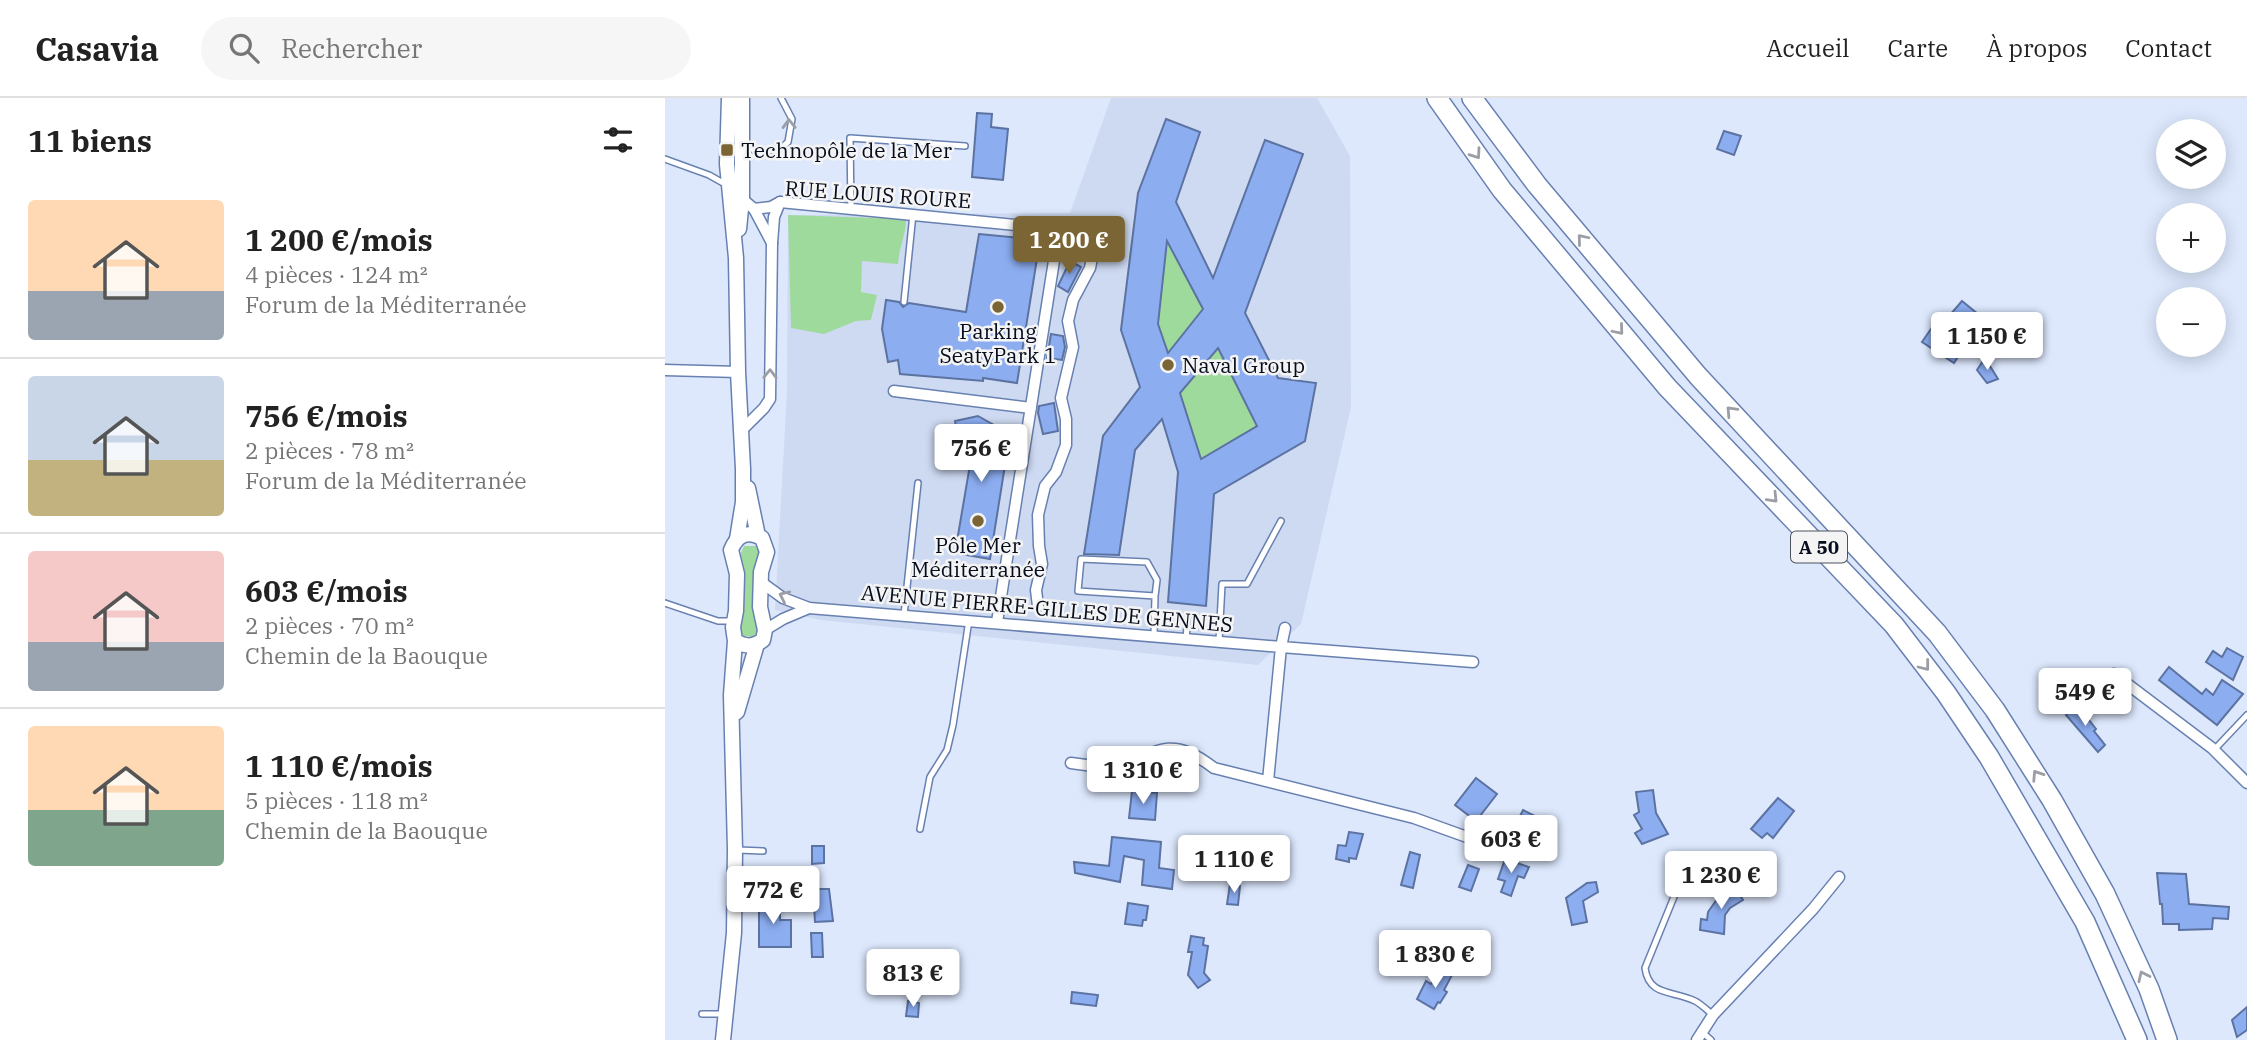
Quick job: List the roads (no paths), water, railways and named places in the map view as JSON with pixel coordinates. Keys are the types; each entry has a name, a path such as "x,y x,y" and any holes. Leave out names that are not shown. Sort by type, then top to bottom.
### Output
{"highway":[{"name":"A 50","path":"1437,98 1501,190 1667,387 1894,625 1946,693 1990,757 2085,922 2137,1040"},
{"name":"A 50","path":"1472,98 1537,185 1697,376 1878,567 1937,633 1986,699 2052,800 2105,894 2149,989 2167,1040"}],"main road":[{"path":"723,1040 734,933 731,695 737,574 731,550 737,539 743,502 736,258 728,186 729,98"},
{"path":"736,258 742,199 742,98"},
{"path":"743,469 758,536"},
{"path":"735,641 746,646 763,640 765,630 760,607 761,582 767,552 762,538 758,536 747,533 737,539"},
{"path":"732,730 757,644"}],"street":[{"path":"728,186 754,209 772,243"},
{"path":"741,431 770,398 772,243 774,218 780,202"},
{"name":"RUE LOUIS ROURE","path":"754,209 764,209 780,202 1076,231 1098,226 1090,268 1073,300 1068,321 1073,347 1061,398 1066,419 1066,445 1056,472 1045,486 1038,515 1042,564 1036,590 1038,606"},
{"path":"997,622 1059,229"},
{"path":"665,370 738,372"},
{"path":"894,391 1031,408"},
{"name":"AVENUE PIERRE-GILLES DE GENNES","path":"761,582 783,598 809,608 1472,662"},
{"name":"AVENUE PIERRE-GILLES DE GENNES","path":"765,630 809,608"},
{"path":"1268,781 1285,628"},
{"path":"2114,674 2214,750 2247,783"},
{"path":"1071,763 1123,770 1149,752 1170,747 1195,754 1213,768 1413,818 1478,841"},
{"path":"1704,1038 1713,1015 1813,909 1839,877"}],"lane":[{"path":"734,98 734,127 742,142 759,153 780,149 788,142 792,119 781,98"},
{"path":"851,209 850,138 965,145"},
{"path":"665,159 709,175 728,186"},
{"path":"904,302 913,214"},
{"path":"904,615 918,483"},
{"path":"1219,641 1222,584 1247,584 1281,521"},
{"path":"1154,635 1157,580 1147,562 1081,559 1078,591 1156,597"},
{"path":"665,603 718,621 734,621"},
{"path":"1186,638 1188,617"},
{"path":"920,829 930,777 947,750 953,725 969,620"},
{"path":"2214,750 2247,715"},
{"path":"735,849 763,851"},
{"path":"1678,887 1645,968 1647,979 1652,987 1696,1001 1713,1015"},
{"path":"702,1014 727,1014"}],"place":[{"name":"Technopôle de la Mer","path":"727,150"},
{"name":"Parking SeatyPark 1","path":"998,307"},
{"name":"Naval Group","path":"1168,365"},
{"name":"Pôle Mer Méditerranée","path":"978,521"}]}
